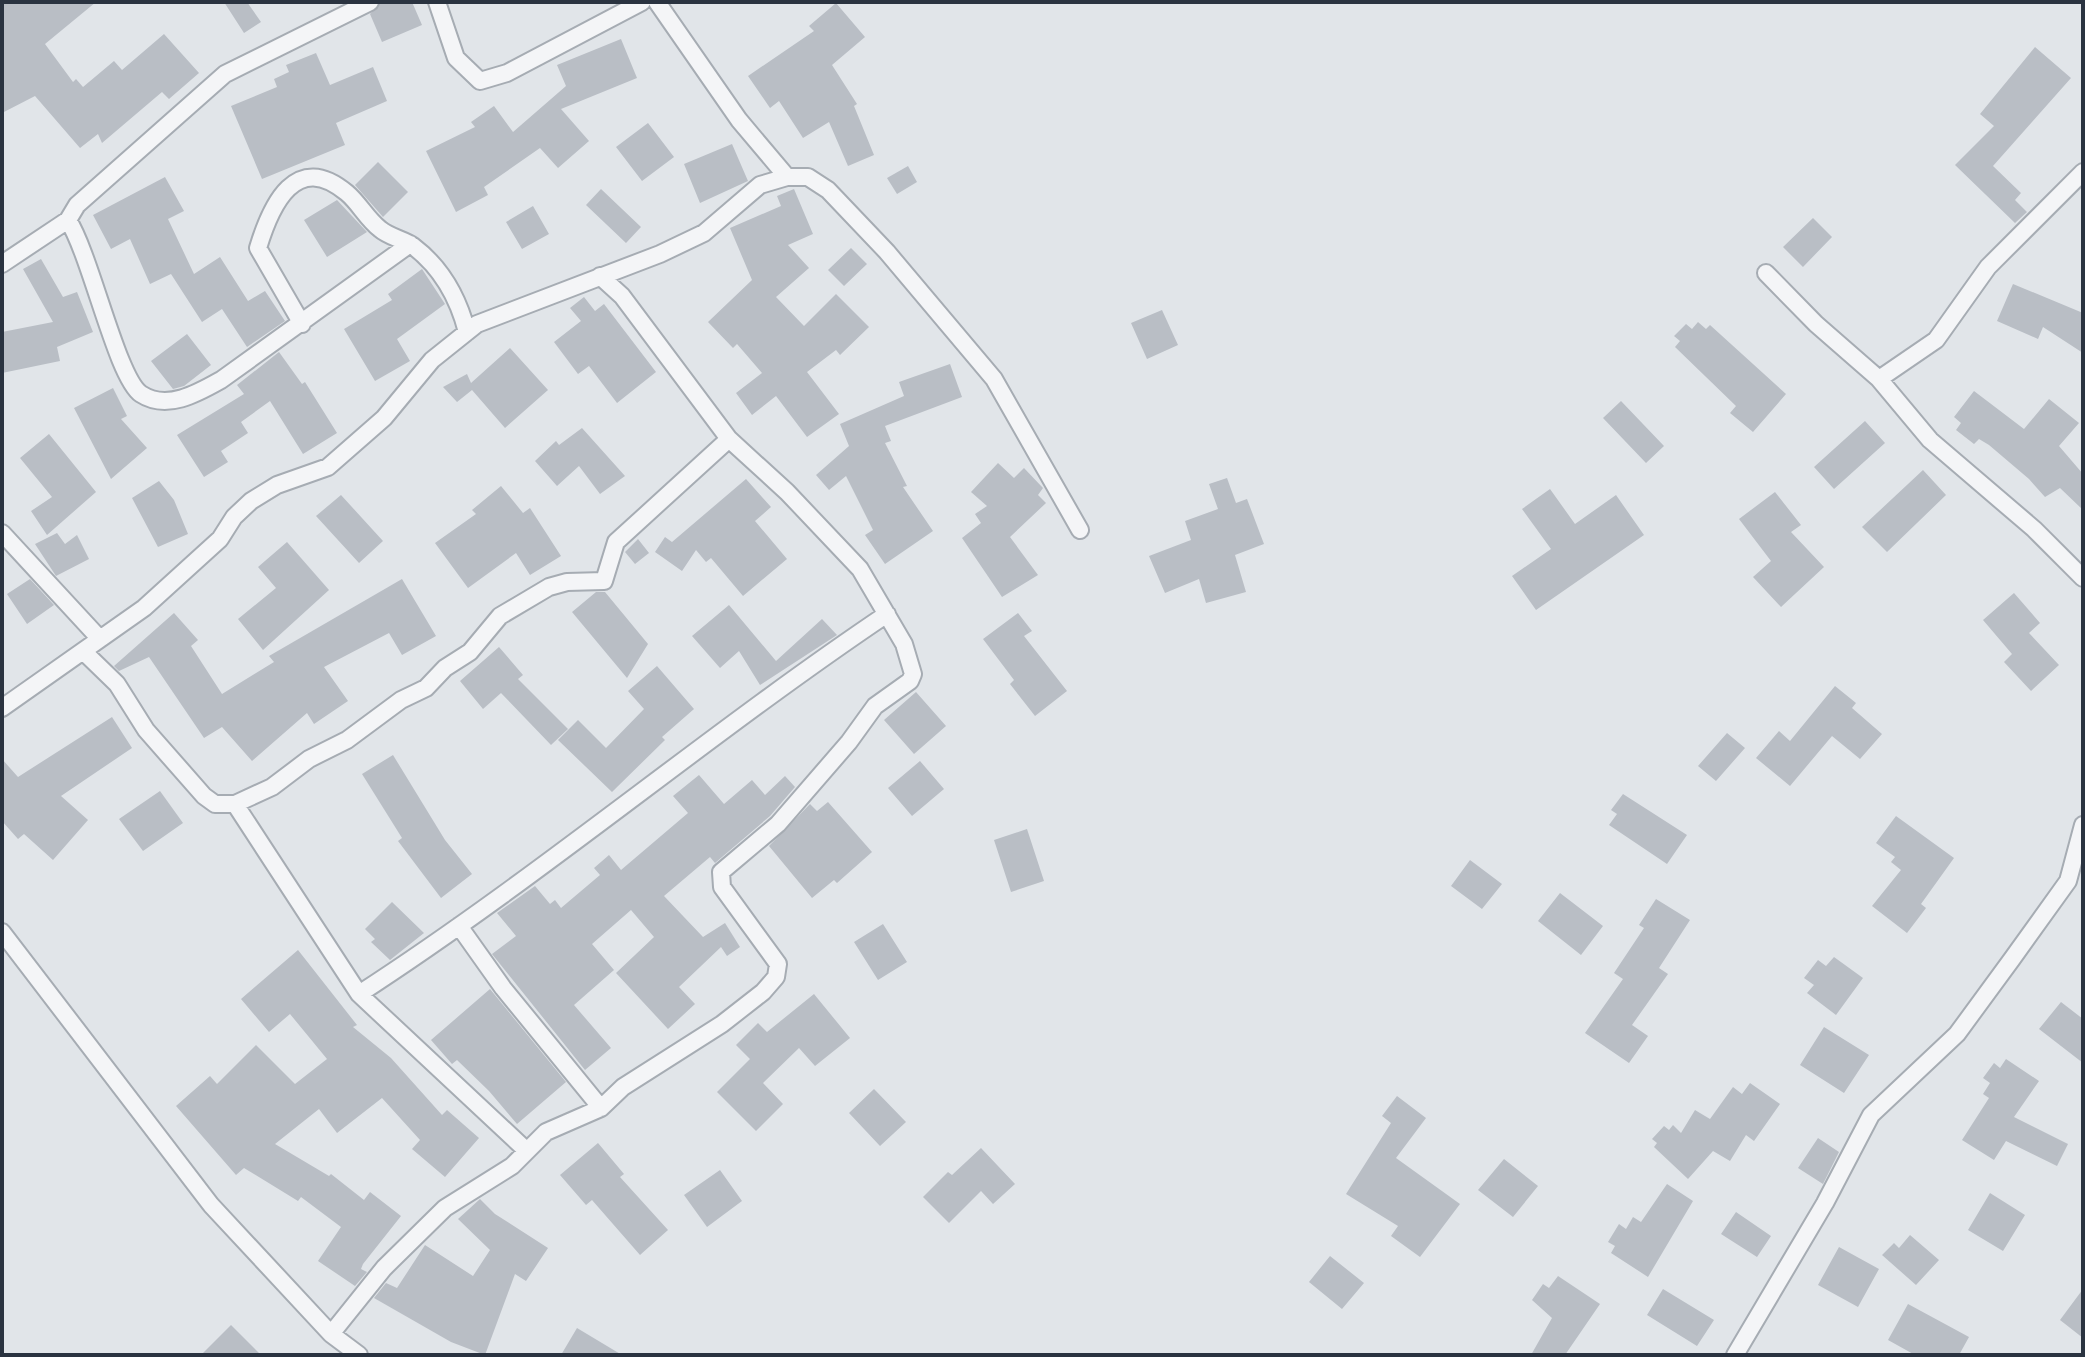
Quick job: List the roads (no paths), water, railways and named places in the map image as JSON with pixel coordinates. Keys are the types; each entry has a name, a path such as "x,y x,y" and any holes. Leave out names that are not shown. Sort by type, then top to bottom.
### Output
{"street":[{"path":"2,264 68,220 77,205 225,74 370,2"},
{"path":"437,2 456,58 480,81 507,73 642,2"},
{"path":"657,2 739,120 787,177"},
{"path":"1879,379 1936,340 1988,267 2083,172"},
{"path":"302,324 258,248 268,216 297,180 312,175 324,177 347,193 381,231 410,244 430,260 461,306 467,332"},
{"path":"2,708 144,608 210,548 251,501 277,485 328,467 384,418 432,360 477,324 704,233 760,185 787,177 808,177 828,190 887,252 994,379 1080,530"},
{"path":"68,220 80,239 116,350 140,393 163,401 194,395 302,324 410,244"},
{"path":"1766,273 1816,324 1879,379 1930,440 2034,529 2083,578"},
{"path":"331,1334 384,1268 445,1208 512,1166 546,1132 601,1108 623,1087 722,1024 763,992 776,977 778,964 722,887 721,872 778,824 849,742 875,706 910,681 914,669 860,569 832,537 729,439 622,296 600,276"},
{"path":"83,651 117,684 146,730 204,796 215,804 235,804 272,787 309,759 347,740 401,700 426,688 445,668 470,652 500,616 549,587 567,582 604,581 616,542 729,439"},
{"path":"2,533 100,639"},
{"path":"359,994 459,926 725,733 806,668 887,614"},
{"path":"235,804 359,994 527,1151"},
{"path":"1735,1355 1825,1203 1871,1115 1957,1034 2068,881 2083,825"},
{"path":"459,926 503,988 601,1108"},
{"path":"2,932 211,1205 331,1334 359,1355"}]}
